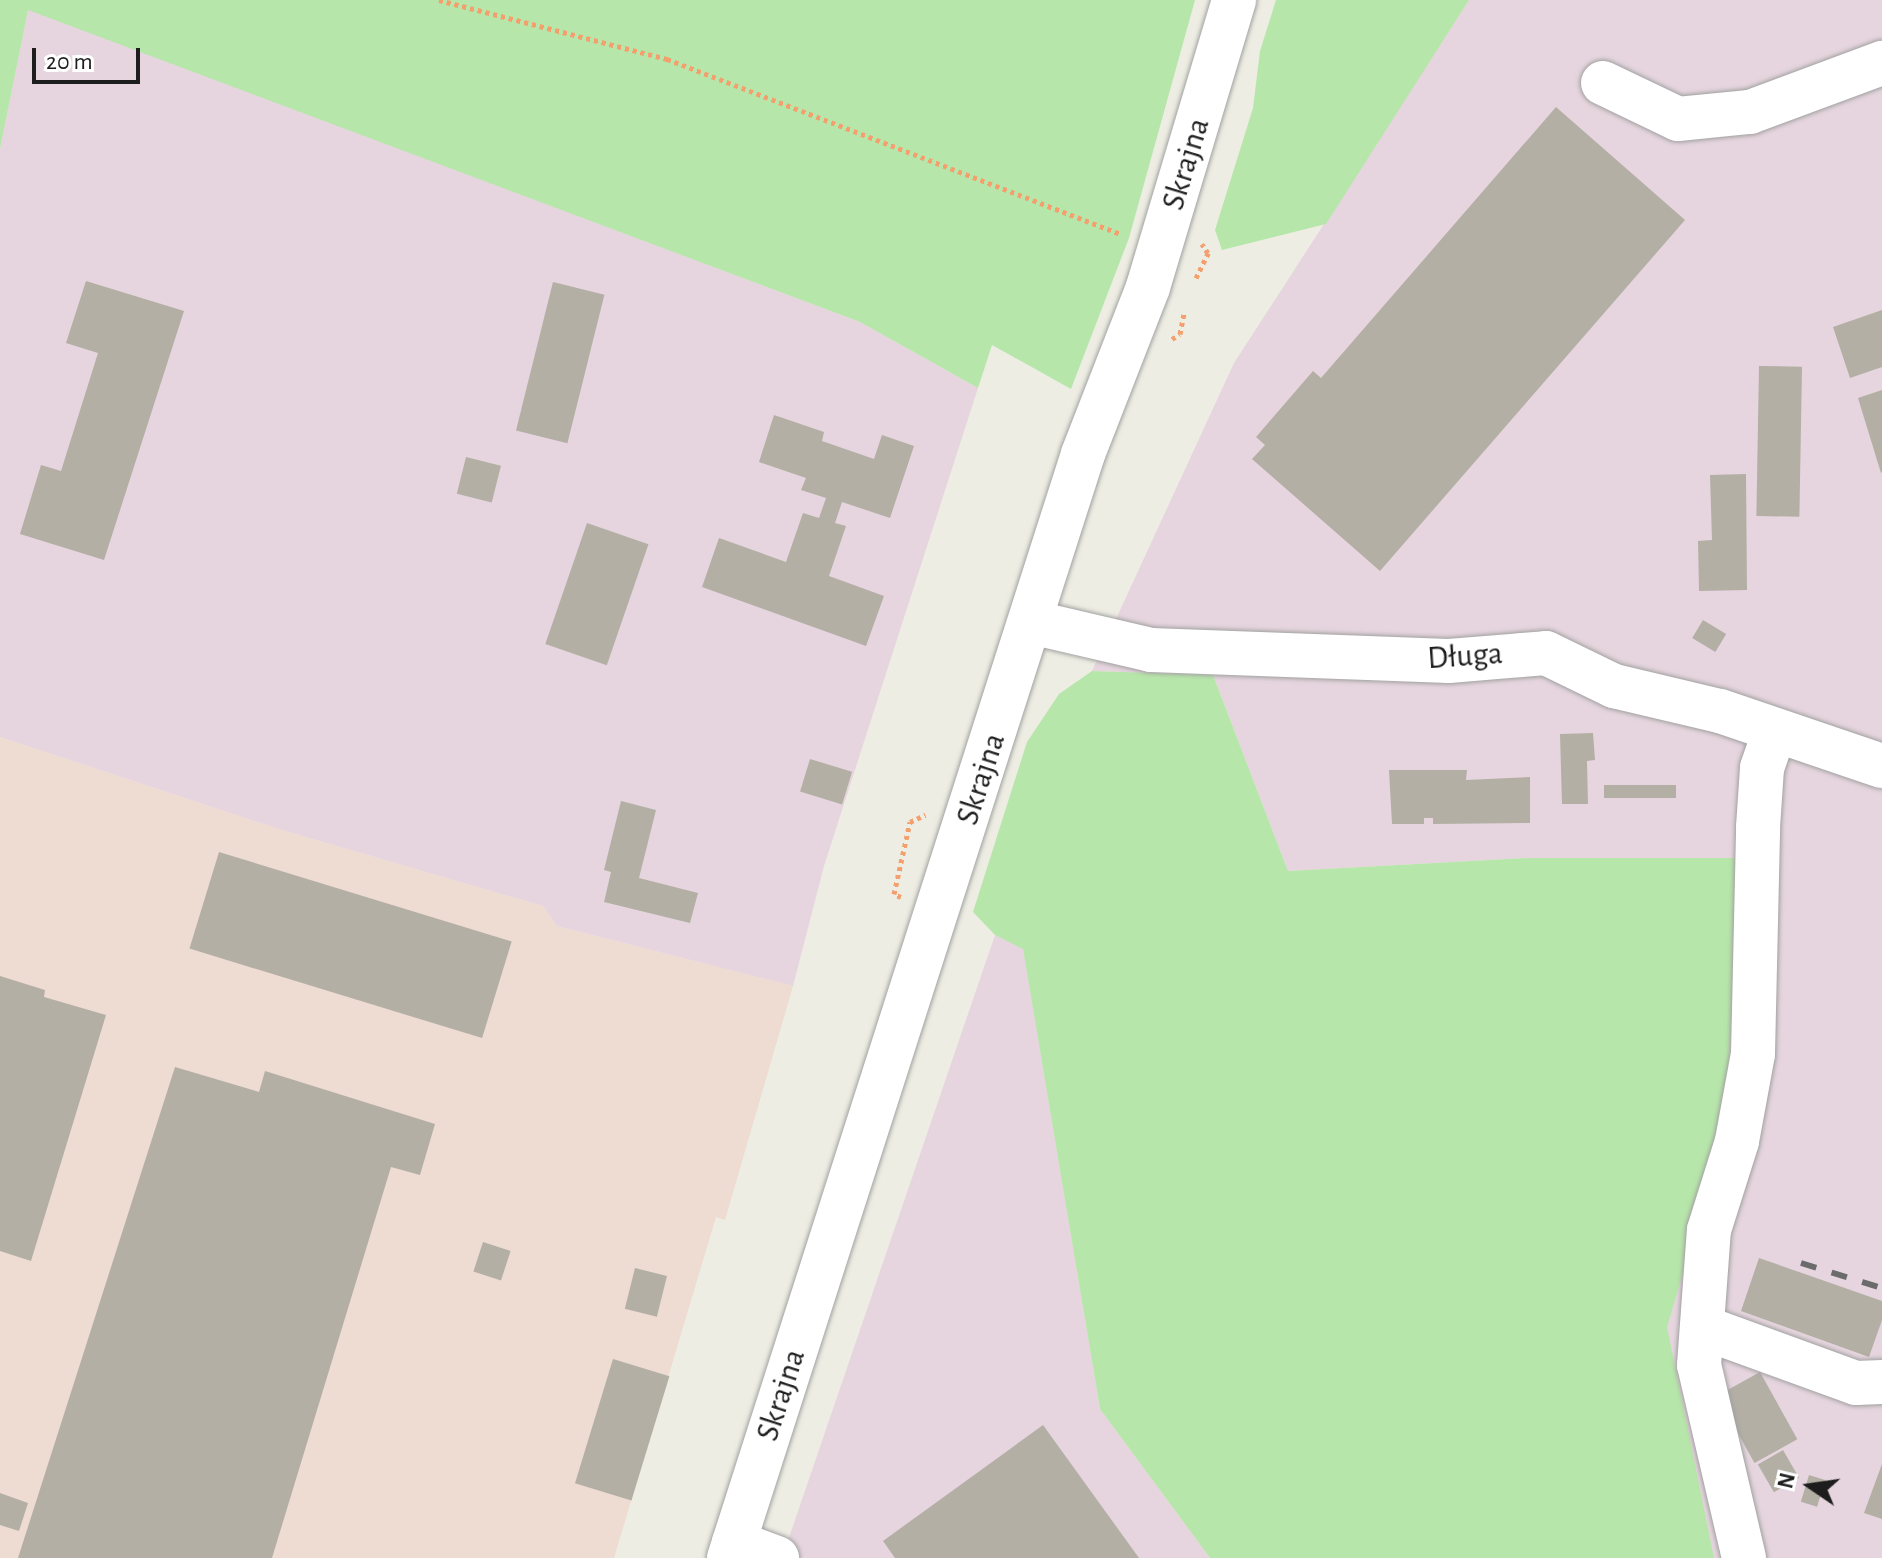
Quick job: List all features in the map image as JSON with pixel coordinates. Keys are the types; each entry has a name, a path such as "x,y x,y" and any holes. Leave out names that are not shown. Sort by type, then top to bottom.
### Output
{"street":[{"name":"Skrajna","path":"731,1550 1083,454 1160,250 1234,0"},
{"path":"1603,83 1678,119 1750,112 1882,63"},
{"name":"Długa","path":"1031,622 1151,650 1428,661 1546,653 1614,686 1775,730 1882,766"},
{"path":"1744,1558 1702,1380 1702,1327 1709,1230 1737,1141 1753,1054 1762,768 1775,730"},
{"path":"1702,1327 1856,1383 1882,1382"},
{"path":"731,1550 777,1558"}],"path":[{"path":"439,0 667,59 1160,250"}],"shaded area":[{"path":"1469,0 1882,0 1882,1558 1710,1558 1528,858 1288,871 1213,675 1092,671 1234,363"},
{"path":"28,9 860,322 978,388 824,866 793,986 557,926 543,906 282,830 0,737 0,149"},
{"path":"0,737 282,830 543,906 557,926 793,986 725,1220 716,1217 614,1558 0,1558"},
{"path":"995,935 1023,948 1100,1409 1210,1558 782,1558"}],"green space":[{"path":"0,0 1195,0 1129,238 1071,389 992,345 978,388 860,322 28,10 0,149"},
{"path":"1276,0 1469,0 1326,224 1222,250 1215,230 1253,108 1260,51"},
{"path":"1092,671 1213,675 1288,871 1528,858 1742,858 1729,1063 1701,1213 1667,1327 1714,1558 1210,1558 1100,1409 1023,949 995,935 973,912 1027,742 1059,694"}],"building":[{"path":"1556,107 1685,220 1380,571 1252,459 1265,445 1256,437 1313,371 1321,378"},
{"path":"86,281 184,311 104,560 20,534 41,465 61,471 98,353 66,343"},
{"path":"553,282 604,295 567,443 516,430"},
{"path":"1882,310 1882,367 1850,378 1833,327"},
{"path":"1759,366 1802,367 1799,517 1756,516"},
{"path":"1882,390 1882,472 1881,473 1858,398"},
{"path":"774,415 824,432 822,441 874,459 882,435 914,446 890,518 842,502 835,523 846,526 829,576 884,596 866,646 702,587 719,538 786,562 803,513 819,518 826,498 801,490 806,478 759,462"},
{"path":"466,457 501,466 492,503 457,494"},
{"path":"1746,474 1747,590 1699,591 1698,541 1712,540 1710,475"},
{"path":"587,523 648,544 607,665 545,644"},
{"path":"1703,620 1726,634 1715,652 1692,638"},
{"path":"1593,733 1595,760 1587,761 1588,804 1562,804 1560,734"},
{"path":"810,759 852,772 842,804 800,792"},
{"path":"1389,770 1467,770 1466,780 1530,777 1530,823 1433,824 1433,818 1424,818 1424,824 1392,824"},
{"path":"1604,785 1676,785 1676,798 1604,798"},
{"path":"621,801 656,810 639,878 698,893 690,923 604,902 611,872 604,870"},
{"path":"219,852 512,941 482,1038 189,949"},
{"path":"0,976 45,990 44,997 106,1015 31,1261 0,1251"},
{"path":"175,1067 259,1092 265,1071 435,1124 420,1175 391,1167 272,1558 18,1558"},
{"path":"483,1242 511,1251 501,1280 473,1271"},
{"path":"1759,1258 1882,1301 1882,1320 1869,1357 1741,1311"},
{"path":"635,1268 667,1276 657,1317 625,1309"},
{"path":"613,1359 669,1376 631,1501 575,1483"},
{"path":"1760,1372 1797,1439 1754,1463 1717,1396"},
{"path":"1043,1425 1139,1558 895,1558 883,1541"},
{"path":"1783,1450 1799,1478 1774,1492 1758,1464"},
{"path":"1882,1464 1882,1519 1864,1513"},
{"path":"1809,1475 1825,1480 1817,1507 1801,1502"},
{"path":"0,1493 28,1503 19,1531 0,1525"}],"railway":[{"path":"1801,1263 1882,1288"}]}
